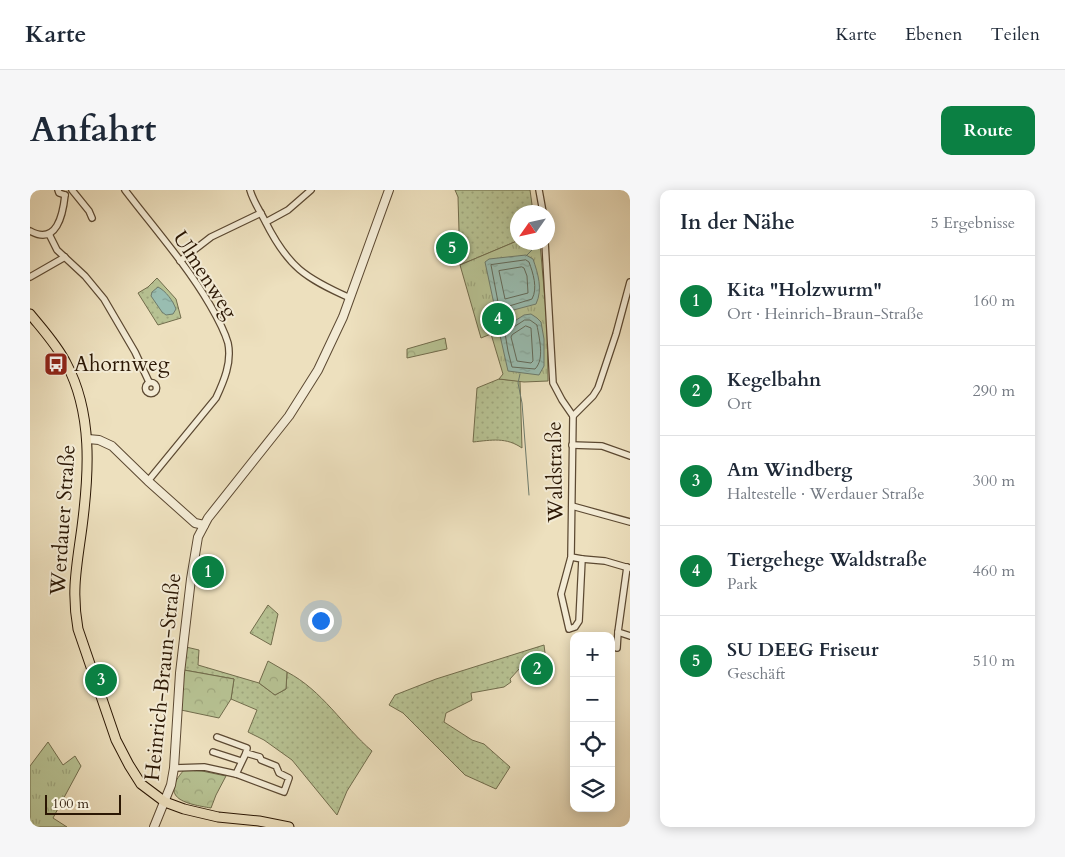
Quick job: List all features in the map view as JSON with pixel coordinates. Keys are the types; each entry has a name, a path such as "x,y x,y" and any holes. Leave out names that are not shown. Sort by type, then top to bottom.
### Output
{"main road":[{"name":"Werdauer Straße","path":"30,314 55,346 68,368 81,404 88,439 82,523 74,588 74,608 78,629 122,753 141,784 165,802 210,816 273,823 290,827"}],"street":[{"path":"58,190 65,195"},
{"path":"30,231 36,234 48,234 60,223 65,195 71,190 89,211 92,218"},
{"name":"Ulmenweg","path":"125,190 180,260 203,293 221,323 228,344 229,362 224,382 216,398 148,481"},
{"path":"250,190 270,233 286,256 301,272 322,285 350,298"},
{"path":"266,222 288,210 311,190"},
{"name":"Heinrich-Braun-Straße","path":"154,827 171,785 174,768 186,611 198,537 204,525 283,424 311,383 343,317 389,190"},
{"path":"539,190 542,205"},
{"path":"180,260 212,237 261,213"},
{"path":"48,234 53,244 85,276 104,299 136,352 149,382"},
{"name":"Waldstraße","path":"545,250 553,383 573,416 571,557 561,594 568,629 575,627 579,621 582,559"},
{"path":"30,277 65,257"},
{"path":"573,416 593,396 598,388 616,334 630,282"},
{"path":"88,439 99,440 112,446 195,523 204,525"},
{"path":"572,445 602,446 630,456"},
{"path":"572,506 630,522"},
{"path":"571,557 605,561 628,568 617,648"},
{"path":"618,632 630,636"},
{"path":"217,737 247,748 236,774"},
{"path":"213,752 241,761"},
{"path":"174,768 204,767 236,774 284,792 289,778 280,773 276,766 261,760 260,757 246,753"}],"green space":[{"path":"455,190 530,190 532,205 510,205 510,244 460,265 458,197"},
{"path":"510,244 510,250 541,250 547,323 548,381 524,382 499,379 503,374 491,334 481,338 460,265"},
{"path":"157,278 176,299 181,318 158,325 138,293"},
{"path":"445,338 447,349 407,358 407,349"},
{"path":"499,379 520,381 522,448 504,441 473,442 477,388"},
{"path":"268,605 278,614 271,645 250,633"},
{"path":"544,645 545,653 521,660 520,668 510,679 511,682 504,687 471,693 472,700 446,713 444,722 472,740 484,744 510,767 496,789 465,775 403,713 389,705 395,695 436,679"},
{"path":"186,647 199,650 198,665 259,683 275,695 286,689 287,672 322,698 372,751 347,791 337,815 292,760 264,740 248,732 257,710 231,699 234,679 184,670"},
{"path":"268,661 287,672 286,689 275,695 259,683"},
{"path":"184,670 234,679 231,699 219,718 181,710"},
{"path":"48,742 63,765 75,756 81,766 53,818 67,827 30,827 30,766"},
{"path":"184,770 202,771 226,776 211,808 185,802 175,794 174,788 177,780"}],"water":[{"path":"526,255 533,259 538,276 539,293 536,304 506,312 497,310 485,262 489,259"},
{"path":"158,287 173,303 176,309 173,314 166,315 162,312 151,296 152,292"},
{"path":"531,314 541,322 544,339 544,366 539,375 508,371 499,331 524,315"}],"waterway":[{"path":"526,256 532,250"},
{"path":"520,374 518,383 522,403 529,495"}],"place":[{"name":"SU DEEG Friseur","path":"452,248"},
{"name":"Tiergehege Waldstraße","path":"498,319"},
{"name":"Ahornweg","path":"56,364"},
{"name":"Kita \"Holzwurm\"","path":"208,572"},
{"name":"Kegelbahn","path":"537,669"},
{"name":"Am Windberg","path":"101,680"}]}
